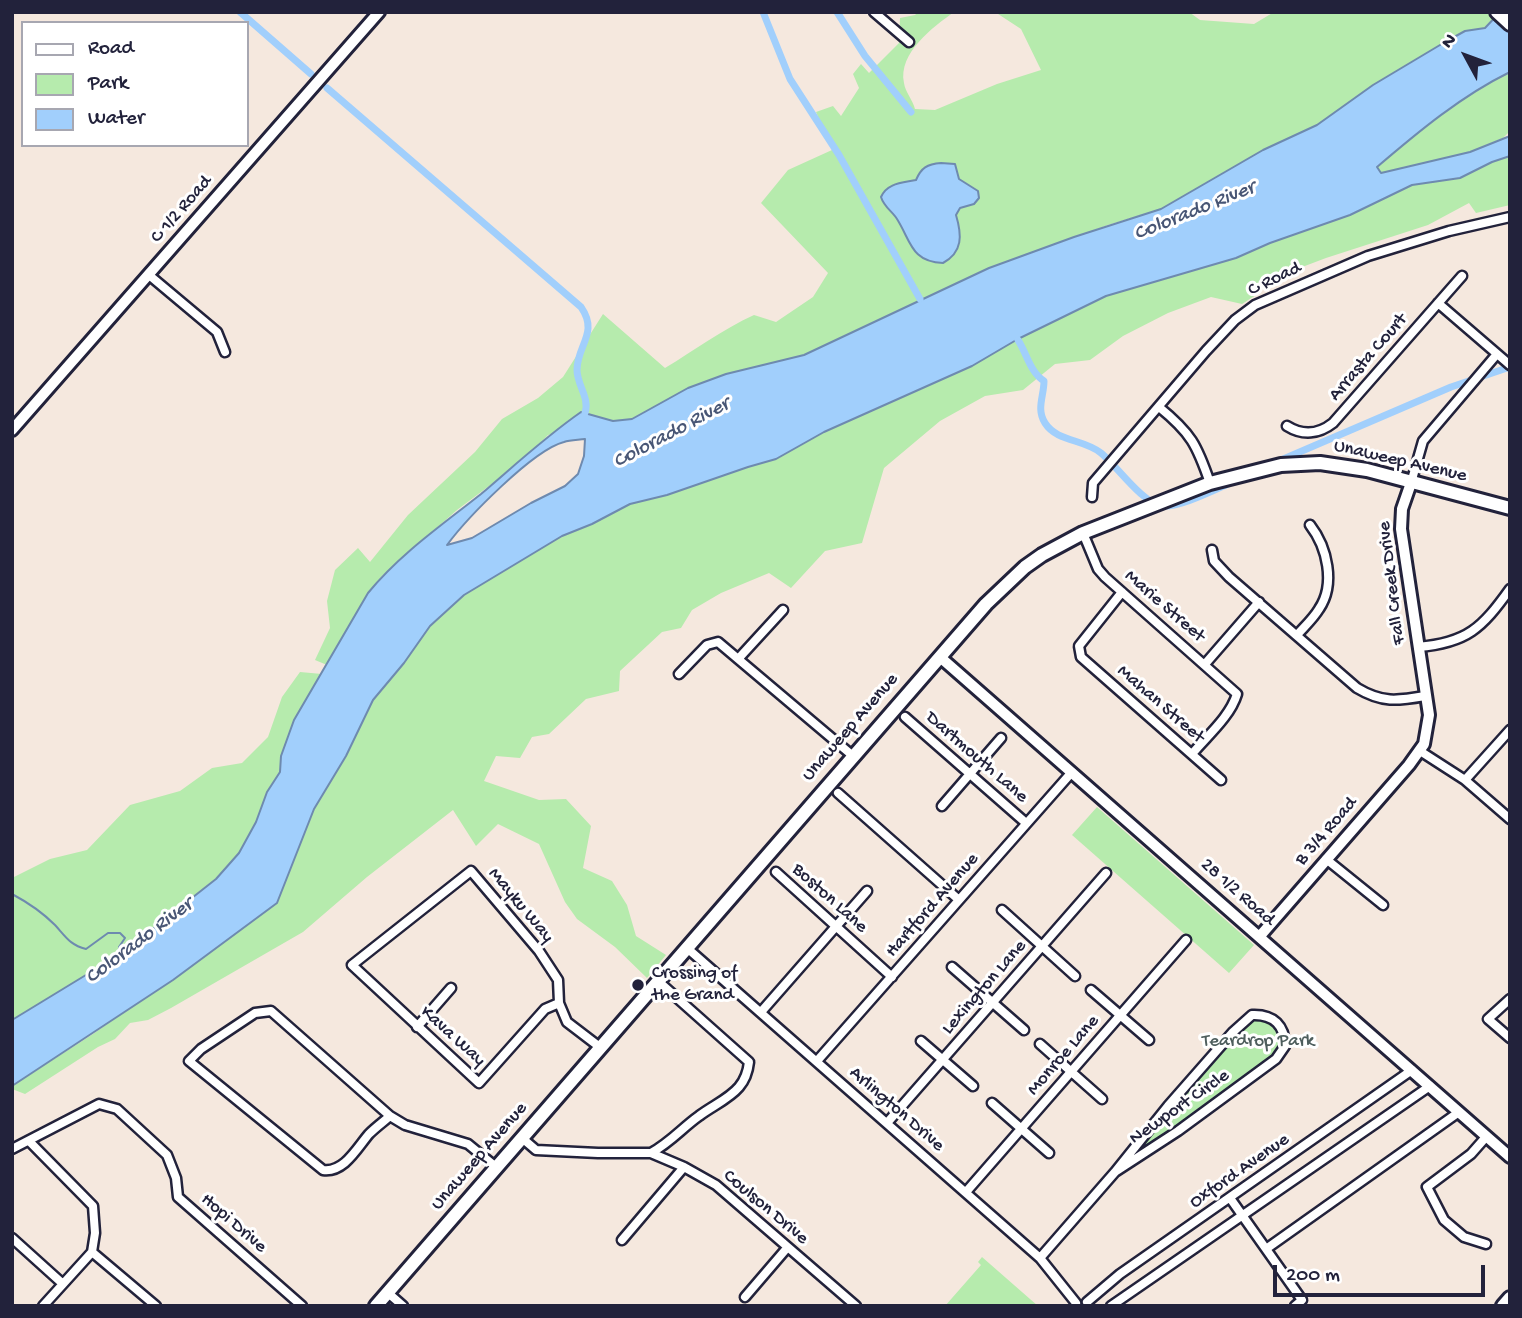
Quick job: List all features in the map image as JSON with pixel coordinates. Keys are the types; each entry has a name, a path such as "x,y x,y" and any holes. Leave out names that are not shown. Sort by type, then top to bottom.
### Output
{"main road":[{"path":"1497,12 1510,24"},
{"name":"Unaweep Avenue","path":"376,1306 940,656 1006,583 1042,555 1083,534 1210,483 1281,465 1320,463 1367,470 1510,508"},
{"path":"1503,1306 1510,1298"}],"street":[{"name":"C 1/2 Road","path":"12,430 379,12"},
{"path":"874,12 909,42"},
{"name":"C Road","path":"1092,497 1093,483 1221,335 1255,305 1367,257 1449,231 1510,217"},
{"path":"149,275 217,332 226,352"},
{"name":"Arrasta Court","path":"1287,426 1303,433 1316,432 1334,422 1462,276"},
{"path":"1438,303 1510,365"},
{"name":"Fall Creek Drive","path":"1420,751 1428,734 1429,715 1401,529 1402,509 1423,441 1497,354"},
{"path":"1159,407 1192,438 1210,483"},
{"path":"1297,635 1320,608 1328,586 1328,570 1320,539 1310,524"},
{"name":"Marie Street","path":"1083,534 1098,569 1237,694 1234,703 1192,754"},
{"path":"1212,550 1214,561 1357,688 1375,699 1406,699 1425,695"},
{"path":"1418,646 1453,642 1469,635 1485,621 1510,589"},
{"name":"Mahan Street","path":"1122,592 1085,636 1079,646 1081,657 1222,780"},
{"path":"1205,664 1259,602"},
{"path":"739,658 783,610"},
{"path":"679,674 712,642 721,644 853,756"},
{"name":"28 1/2 Road","path":"940,656 1510,1157"},
{"name":"Dartmouth Lane","path":"905,717 1026,823"},
{"path":"1465,780 1510,730"},
{"path":"942,806 1001,738"},
{"path":"1420,751 1465,780 1510,820"},
{"name":"B 3/4 Road","path":"1260,936 1420,751"},
{"name":"Hartford Avenue","path":"817,1061 1072,772"},
{"path":"838,793 959,900"},
{"path":"1326,859 1383,905"},
{"name":"Mayku Way","path":"352,965 471,872 558,980 559,1003 567,1022 601,1048"},
{"name":"Boston Lane","path":"776,872 892,976"},
{"name":"Lexington Lane","path":"887,1123 1106,873"},
{"path":"761,1012 867,891"},
{"path":"1002,910 1075,976"},
{"name":"Monroe Lane","path":"966,1192 1186,940"},
{"name":"Arlington Drive","path":"687,948 1040,1258 1075,1304"},
{"name":"Kava Way","path":"352,965 479,1083 545,1009 559,1003"},
{"path":"952,967 1024,1030"},
{"path":"651,1153 670,1143 697,1117 740,1086 748,1072 749,1062 658,981"},
{"path":"417,1027 451,988"},
{"path":"1091,990 1149,1040"},
{"path":"1510,999 1488,1019 1510,1038"},
{"path":"390,1116 337,1169 323,1170 189,1061 201,1049 255,1013 271,1011 390,1116 405,1125 468,1144 496,1167"},
{"name":"Newport Circle","path":"1040,1258 1168,1106 1244,1021 1252,1015 1258,1015 1266,1016 1279,1024 1283,1030 1285,1046 1276,1059 1178,1131 1115,1172"},
{"path":"921,1041 973,1086"},
{"path":"1040,1044 1102,1099"},
{"name":"Oxford Avenue","path":"1090,1304 1120,1274 1412,1070"},
{"name":"Oxford Avenue","path":"1111,1306 1430,1086"},
{"path":"992,1103 1049,1153"},
{"name":"Hopi Drive","path":"29,1141 99,1104 117,1109 167,1155 176,1178 178,1197 302,1306"},
{"path":"1266,1249 1459,1112"},
{"path":"1486,1137 1471,1154 1427,1187 1444,1220 1464,1237 1486,1244"},
{"name":"Coulson Drive","path":"522,1138 536,1150 651,1153 684,1167 716,1185 856,1306"},
{"path":"12,1149 29,1141 93,1206 95,1233 92,1252 43,1306"},
{"path":"622,1240 684,1167"},
{"path":"1230,1198 1302,1300 1295,1306"},
{"path":"12,1238 63,1284"},
{"path":"745,1297 787,1248"},
{"path":"92,1252 156,1306"},
{"path":"387,1292 402,1306"},
{"path":"1075,1304 1090,1304"}],"green space":[{"path":"918,12 954,12 919,42 906,61 905,86 915,109 935,110 997,84 1041,70 1021,29 995,12 1189,12 1200,20 1254,24 1274,12 1500,12 1485,28 1465,31 1445,42 1373,85 1317,125 1263,150 1161,209 1108,225 990,268 804,355 726,374 688,388 632,419 548,435 525,459 457,510 382,576 368,593 327,665 315,660 330,628 327,601 335,570 358,548 370,562 408,515 475,452 502,419 538,398 563,377 603,314 665,368 754,315 776,322 813,297 828,273 761,203 788,170 832,150 816,112 833,106 841,116 859,88 853,74 861,64 869,73 899,43 900,18"},
{"path":"1510,72 1510,131 1503,138 1470,152 1381,173 1377,167 1424,128 1474,92"},
{"path":"1510,156 1510,205 1476,213 1469,203 1428,225 1260,283 1256,295 1242,304 1211,297 1168,313 1123,336 1090,360 1055,364 1023,390 985,396 940,421 884,468 862,543 825,551 791,588 769,573 721,593 692,610 681,628 662,632 620,671 619,691 586,699 549,734 532,737 520,758 496,756 484,781 539,800 566,799 591,826 583,868 612,881 627,905 636,936 666,955 647,978 615,947 577,919 565,902 539,844 498,824 476,846 453,810 367,877 303,932 171,1008 148,1020 130,1023 115,1039 25,1094 12,1089 12,1086 93,1034 277,903 314,809 346,756 373,700 404,663 430,625 464,595 562,536 630,504 667,495 776,459 824,432 972,366 1018,339 1106,296 1236,258 1350,215 1412,185 1460,178"},
{"path":"300,672 322,674 310,693 281,756 280,772 267,792 256,822 239,853 216,879 122,953 12,1020 12,878 50,859 87,850 130,805 180,791 212,768 242,763 268,737 282,697"},
{"path":"1097,807 1254,945 1229,973 1072,835"},
{"name":"Teardrop Park","path":"1264,1018 1279,1028 1282,1044 1276,1054 1134,1156 1134,1152 1240,1028 1251,1020"},
{"path":"982,1257 1038,1306 945,1306 981,1265 978,1262"}],"water":[{"name":"Colorado River","path":"1500,12 1510,12 1510,72 1457,103 1377,167 1381,173 1470,152 1510,136 1510,156 1460,178 1412,185 1350,215 1236,258 1106,296 1018,339 972,366 824,432 776,459 667,495 630,504 562,536 464,595 430,626 373,700 346,756 314,809 277,903 173,980 12,1086 12,1020 122,953 216,879 239,853 256,822 267,792 280,772 281,756 294,720 368,593 422,540 581,412 613,421 632,419 688,388 726,374 804,355 989,268 1161,209 1263,150 1317,125 1373,85 1445,42 1465,31 1485,28","holes":["585,439 584,456 578,474 565,486 472,538 447,545 501,486 535,458 566,441"]},
{"path":"941,163 955,164 959,179 978,191 979,198 974,204 960,208 956,215 959,242 954,254 943,263 924,259 913,249 881,197 891,186 916,180 925,167"}],"waterway":[{"path":"240,12 311,74"},
{"path":"763,12 790,79 839,155 920,299"},
{"path":"837,12 865,56 911,112"},
{"path":"327,88 581,307 586,316 588,332 577,370 586,402 585,413"},
{"path":"1018,340 1032,368 1044,381 1041,408 1045,423 1056,434 1101,453 1146,498 1162,506 1169,506 1228,484"},
{"path":"1274,463 1451,387 1510,367"},
{"name":"Colorado River","path":"12,894 40,912 69,940 86,949 108,933 120,933 125,938 119,947 123,955"}],"place":[{"name":"Crossing of the Grand","path":"638,985"}]}
